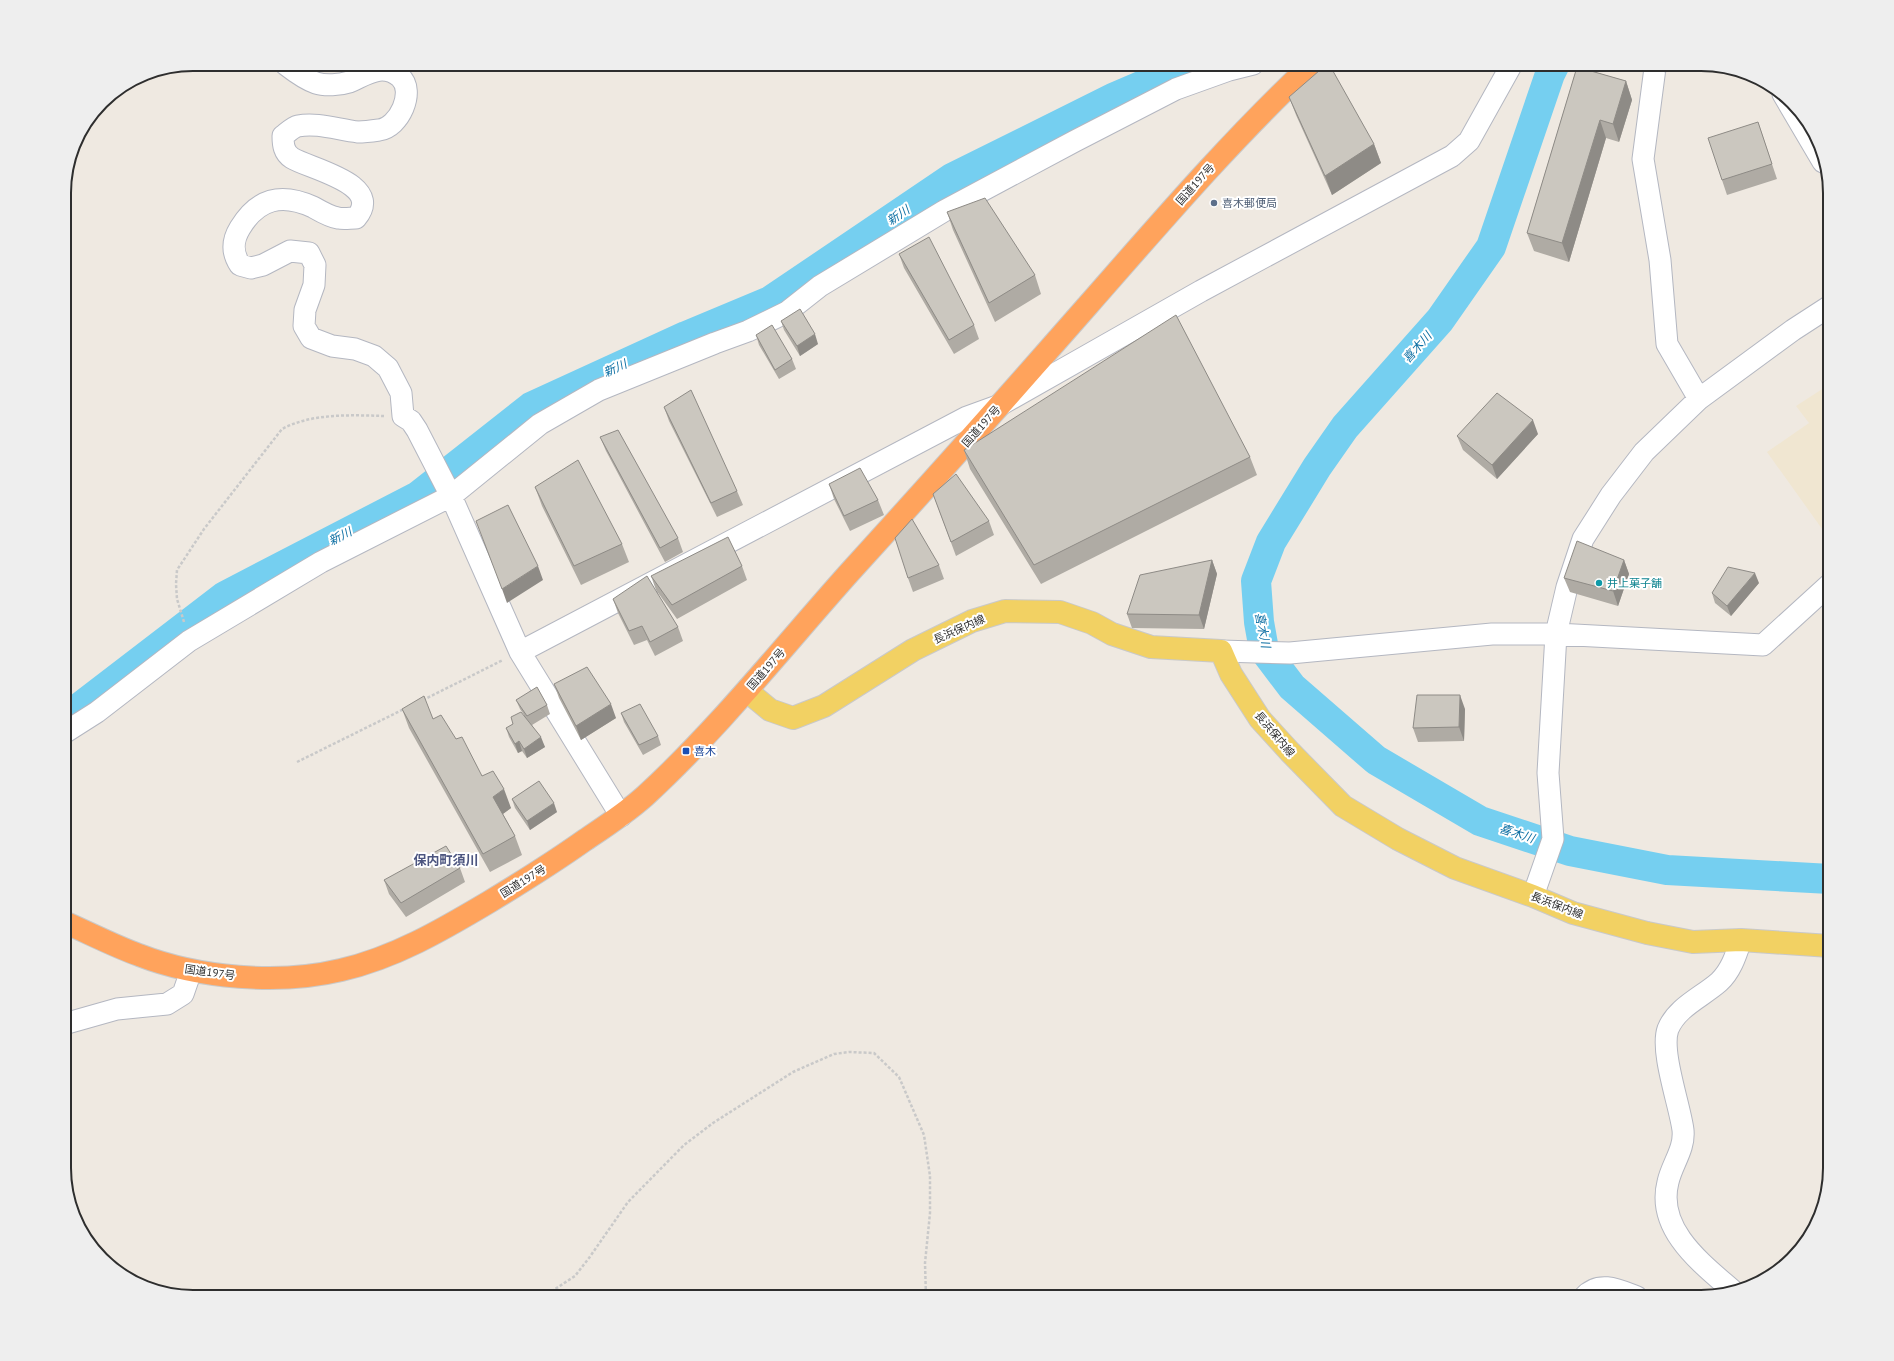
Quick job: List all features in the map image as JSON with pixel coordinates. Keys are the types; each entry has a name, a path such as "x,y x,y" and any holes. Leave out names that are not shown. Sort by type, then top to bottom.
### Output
{"highway":[{"name":"国道197号","path":"71,925 140,956 191,971 233,976 277,978 340,970 395,952 444,929 539,872 621,816 643,798 680,762 747,691 834,590 1000,405 1196,182 1270,103 1304,71"}],"main road":[{"name":"長浜保内線","path":"747,691 770,710 793,718 824,706 913,650 972,621 1005,611 1060,612 1092,622 1112,634 1151,647 1227,651 1231,674 1260,719 1300,763 1343,806 1398,839 1455,868 1534,892 1573,913 1647,933 1693,942 1741,940 1823,946"}],"street":[{"path":"295,71 316,83 332,84 348,82 370,71"},
{"path":"389,71 400,78 405,88 405,103 401,113 391,125 383,130 360,132 312,125 296,126 283,136 283,148 292,158 335,175 356,190 361,197 363,205 361,212 356,218 337,218 299,201 280,199 268,201 256,209 240,229 233,246 235,258 240,265 250,268 264,265 290,251 309,253 315,265 314,285 305,310 304,326 311,338 332,346 355,349 374,356 388,368 401,393 403,416 411,421 418,430 451,496 520,652 621,816"},
{"path":"71,729 97,712 189,641 321,562 451,496 540,424 599,390 715,342 748,331 787,312 820,286 944,211 1176,89 1226,71"},
{"path":"520,652 967,417 1000,405 1201,291 1452,156 1469,141 1508,71"},
{"path":"1655,71 1643,159 1660,260 1667,344 1699,399"},
{"path":"1797,118 1812,143"},
{"path":"1534,892 1553,839 1548,773 1556,634 1567,587 1583,539 1611,495 1644,452 1699,399 1793,330 1823,311"},
{"path":"1227,651 1290,653 1492,634 1556,634 1763,645 1823,590"},
{"path":"1729,1287 1693,1255 1675,1231 1668,1214 1665,1199 1668,1182 1682,1148 1683,1131 1668,1061 1667,1038 1668,1029 1681,1011 1720,982 1730,969 1741,940"},
{"path":"71,1022 117,1009 167,1004 183,994 191,971"},
{"path":"1593,1290 1600,1288 1613,1288 1618,1290"}],"path":[{"path":"189,641 177,599 177,570 204,529 282,430 297,422 348,415 403,416"},
{"path":"419,702 520,652"},
{"path":"298,762 405,709"},
{"path":"554,1290 575,1276 628,1202 684,1145 713,1123 792,1072 834,1054 849,1052 874,1053 899,1076 924,1135 930,1176 930,1213 925,1263 926,1290"}],"shaded area":[{"path":"1823,389 1823,530 1767,452 1809,423 1796,406"}],"building":[{"path":"1319,71 1333,71 1374,144 1325,176 1289,97"},
{"path":"1576,71 1591,71 1626,81 1613,124 1600,120 1562,243 1527,233"},
{"path":"1758,122 1772,164 1722,180 1708,138"},
{"path":"985,198 1035,275 989,303 947,212"},
{"path":"929,237 974,325 949,340 899,254"},
{"path":"800,309 815,334 797,346 781,321"},
{"path":"1176,315 1250,457 1034,565 964,450"},
{"path":"772,325 792,359 775,370 756,335"},
{"path":"691,390 737,491 711,503 664,407"},
{"path":"1497,393 1533,420 1492,465 1457,436"},
{"path":"618,430 678,538 660,548 600,437"},
{"path":"578,460 622,544 574,566 535,487"},
{"path":"860,468 878,500 844,516 829,484"},
{"path":"956,474 989,521 951,542 933,494"},
{"path":"508,505 538,566 502,589 476,521"},
{"path":"912,519 939,565 908,578 895,538"},
{"path":"728,537 742,566 672,605 651,576"},
{"path":"1577,541 1624,560 1613,591 1564,578"},
{"path":"1212,560 1199,615 1127,614 1140,575"},
{"path":"1728,567 1755,573 1727,606 1712,593"},
{"path":"647,576 678,627 650,642 642,626 629,631 613,599"},
{"path":"587,667 611,704 576,726 554,684"},
{"path":"537,687 547,705 527,716 516,700"},
{"path":"1417,695 1460,695 1459,727 1413,728"},
{"path":"424,696 433,719 441,715 456,739 462,737 482,776 493,771 504,789 493,797 515,836 483,854 402,709"},
{"path":"640,704 658,736 639,745 621,713"},
{"path":"521,712 541,737 524,749 519,741 515,744 506,728 513,724 511,717"},
{"path":"539,781 554,803 527,821 512,799"},
{"path":"446,846 460,868 401,903 384,880"}],"waterway":[{"name":"新川","path":"71,713 225,596 418,496 531,407 686,336 770,301 952,178 1115,97 1176,71"},
{"name":"喜木川","path":"1552,71 1491,247 1440,320 1345,427 1317,467 1271,542 1256,581 1259,622 1264,650 1292,687 1376,760 1480,821 1570,851 1667,870 1823,879"}],"place":[{"name":"喜木郵便局","path":"1214,203"},
{"name":"井上菓子舗","path":"1599,583"},
{"name":"喜木","path":"686,751"}],"district":[{"name":"保内町須川","path":"446,860"}]}
